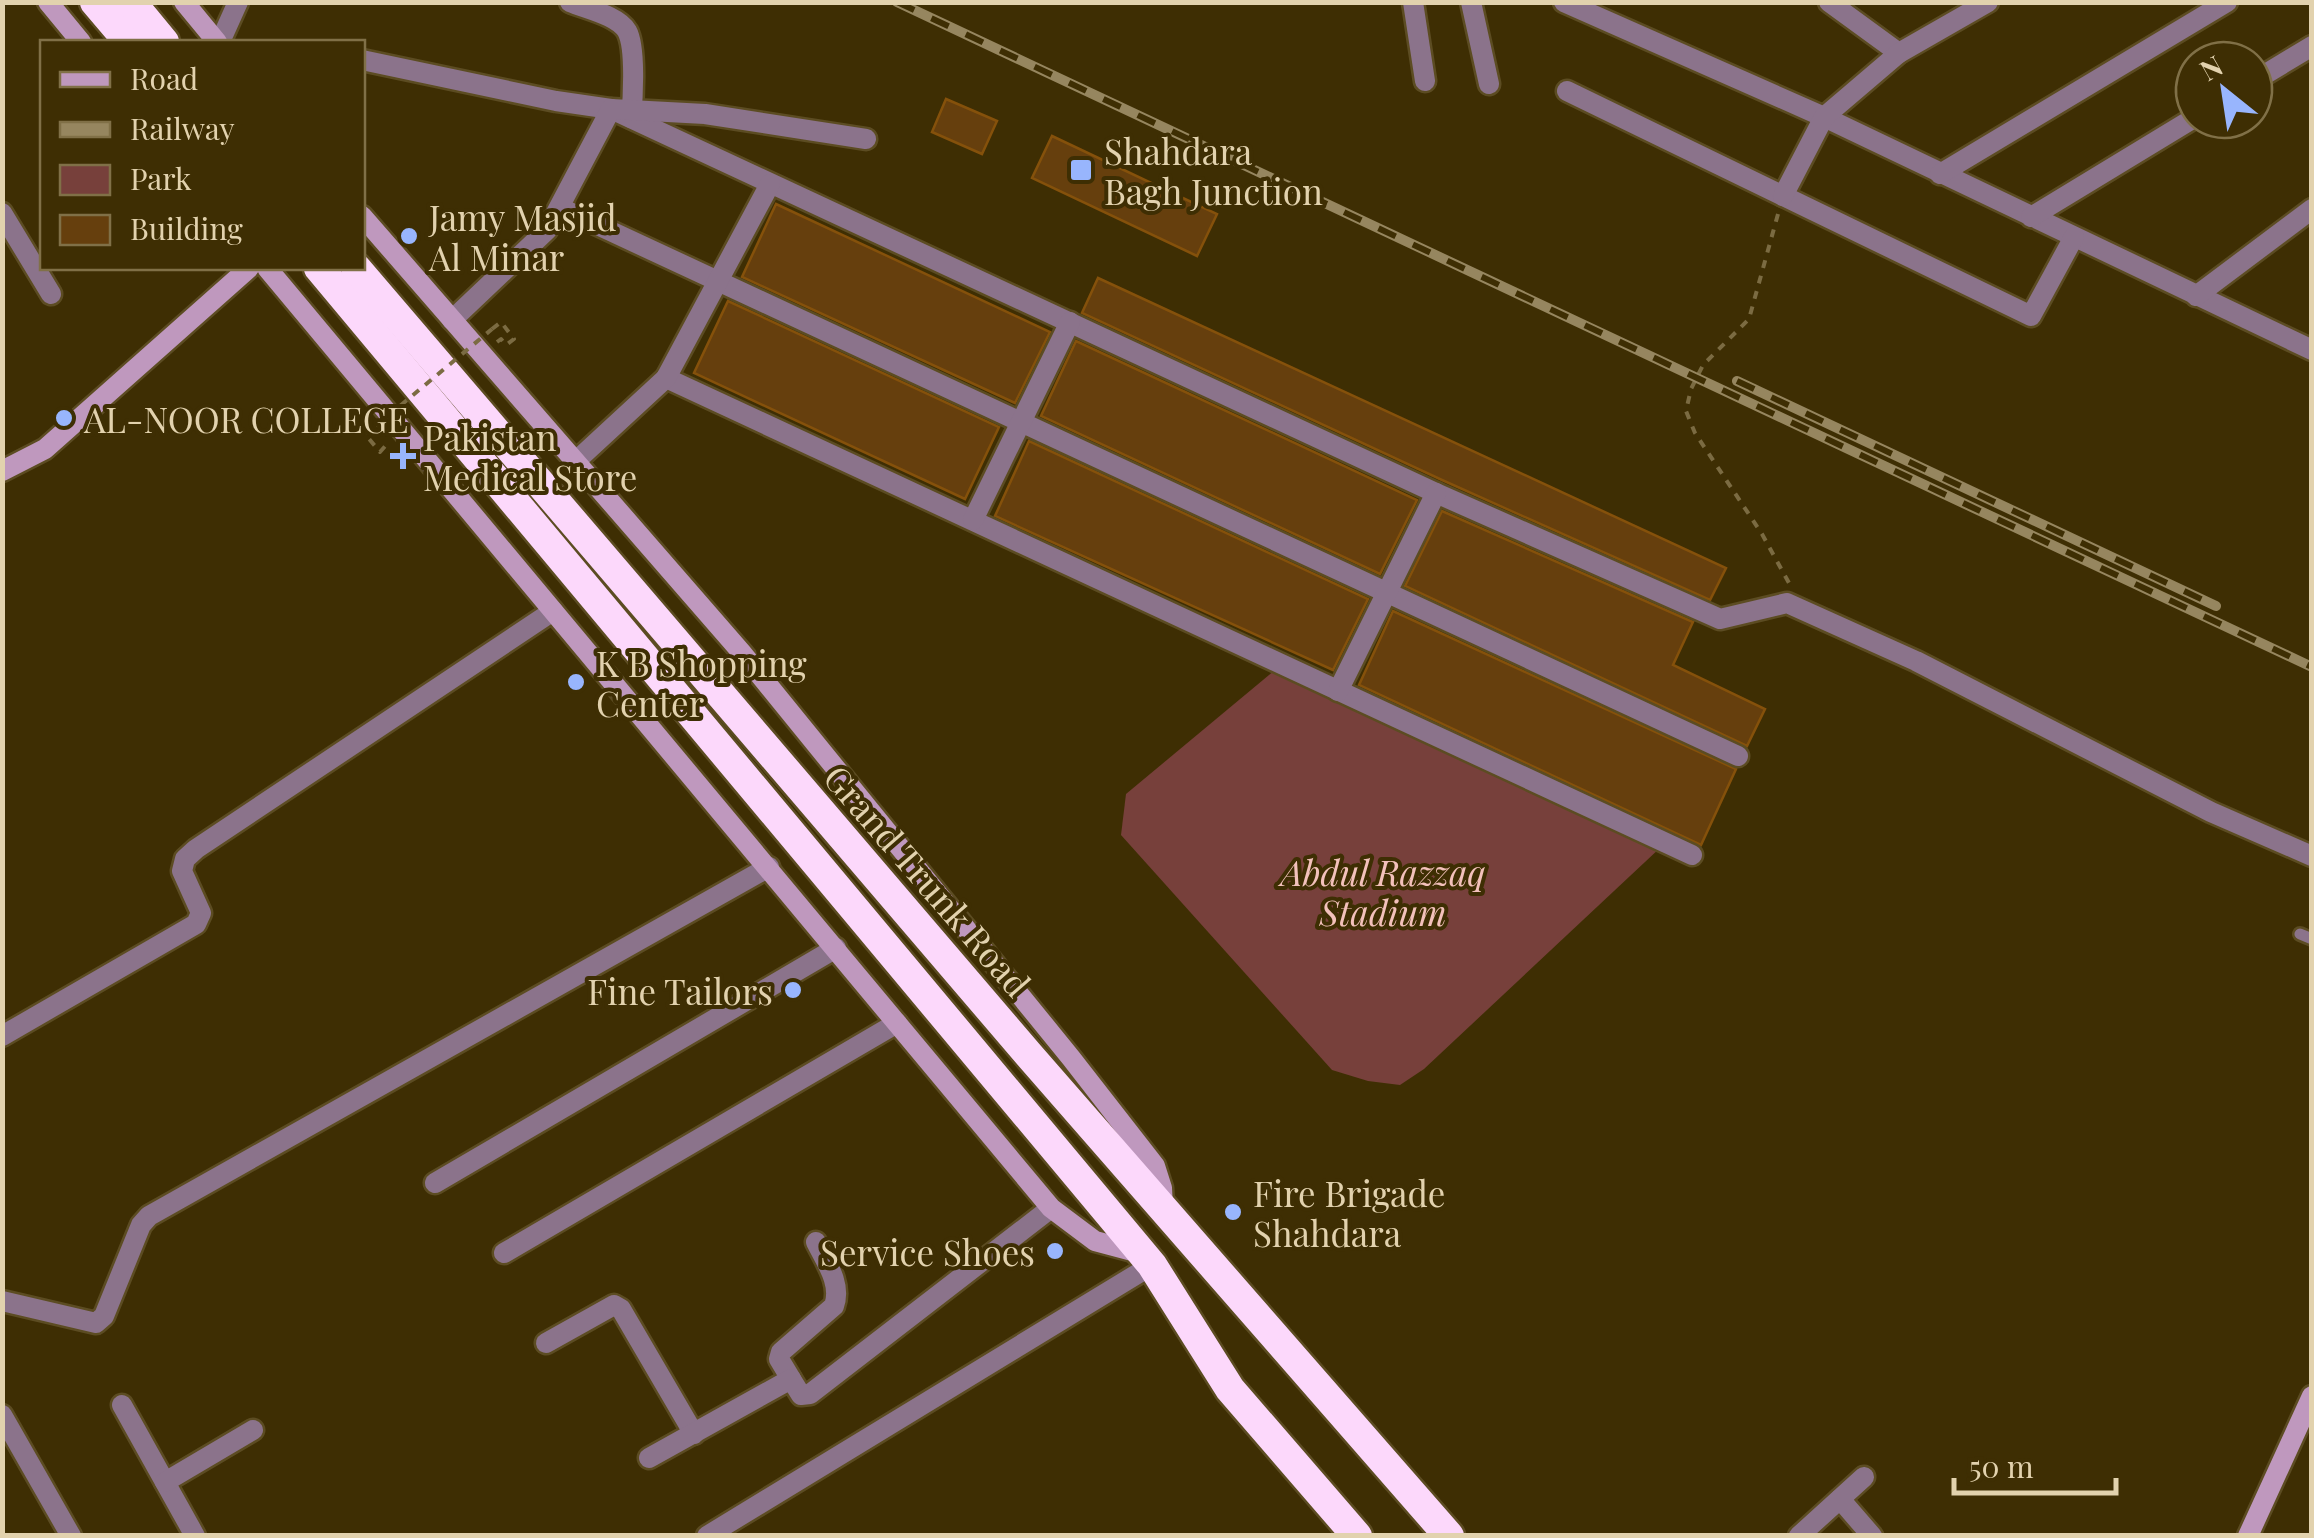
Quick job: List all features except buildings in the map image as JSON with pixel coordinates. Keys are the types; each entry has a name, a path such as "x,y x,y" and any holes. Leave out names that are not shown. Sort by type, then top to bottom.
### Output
{"highway":[{"path":"95,2 127,40"},
{"path":"131,2 162,40"},
{"name":"Grand Trunk Road","path":"321,270 1147,1259 1230,1388 1357,1536"},
{"name":"Grand Trunk Road","path":"358,270 1163,1210 1449,1536"}],"street":[{"path":"48,2 78,40"},
{"path":"184,2 217,40"},
{"path":"220,40 238,2"},
{"path":"452,320 532,247 625,112 632,58 628,32 616,20 570,2"},
{"path":"1413,2 1425,80"},
{"path":"1471,2 1489,84"},
{"path":"1564,2 1824,117 2312,350"},
{"path":"1829,2 1900,53"},
{"path":"1784,196 1824,117 1900,53 1988,2"},
{"path":"1940,174 2227,2"},
{"path":"2274,69 2312,46"},
{"path":"365,61 625,112 705,114 866,140"},
{"path":"1567,91 2031,316 2074,237"},
{"path":"625,112 770,184 1436,493 1720,619 1787,603 1916,662 2211,812 2312,856"},
{"path":"2031,217 2174,130"},
{"path":"575,462 666,378 770,184"},
{"path":"561,208 1738,756"},
{"path":"2196,296 2312,209"},
{"path":"2,213 51,294"},
{"path":"365,219 742,653 1072,1058 1155,1166 1163,1210"},
{"path":"2,472 44,449 247,270"},
{"path":"269,270 1051,1208 1095,1241 1147,1259"},
{"path":"974,520 1070,322"},
{"path":"666,378 1692,855"},
{"path":"1338,690 1436,493"},
{"path":"2,1036 196,924 201,914 182,871 185,859 196,849 553,611"},
{"path":"2,1301 96,1323 104,1316 149,1216 769,867"},
{"path":"434,1182 836,948"},
{"path":"504,1253 898,1023"},
{"path":"816,1242 838,1296 834,1306 778,1358 801,1395 810,1394 1051,1208"},
{"path":"706,1536 1147,1259"},
{"path":"546,1343 614,1305 622,1309 694,1434"},
{"path":"649,1458 791,1379"},
{"path":"2248,1536 2312,1396"},
{"path":"122,1405 195,1536"},
{"path":"2,1415 71,1536"},
{"path":"165,1482 253,1430"},
{"path":"1799,1536 1864,1477"},
{"path":"1840,1499 1872,1536"}],"path":[{"path":"1784,196 1749,319 1703,365 1690,389 1686,412 1790,579 1787,603"},
{"path":"384,440 388,446 380,452 365,434 500,322 514,338 506,345 500,338"}],"green space":[{"name":"Abdul Razzaq Stadium","path":"1275,670 1661,847 1424,1069 1400,1085 1332,1070 1121,835 1126,794"}],"railway":[{"path":"897,2 2312,667"},
{"path":"1737,381 2216,606"}],"place":[{"name":"Shahdara Bagh Junction","path":"1081,170"},
{"name":"Jamy Masjid Al Minar","path":"409,236"},
{"name":"AL-NOOR COLLEGE","path":"64,418"},
{"name":"Pakistan Medical Store","path":"403,456"},
{"name":"K B Shopping Center","path":"576,682"},
{"name":"Fine Tailors","path":"793,990"},
{"name":"Fire Brigade Shahdara","path":"1233,1212"},
{"name":"Service Shoes","path":"1055,1251"}]}
